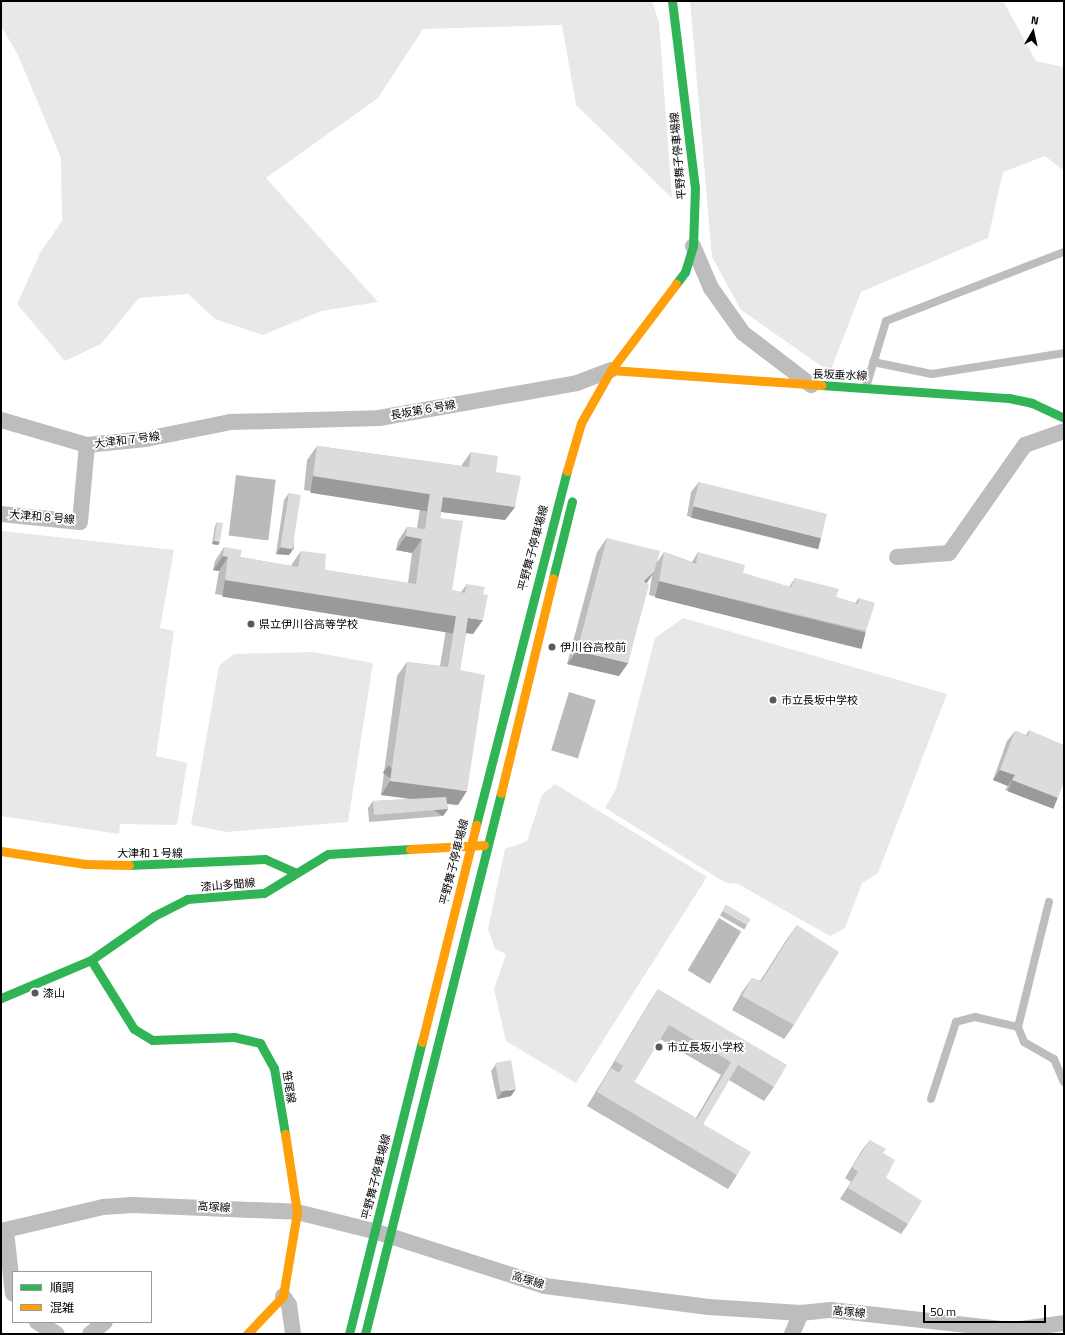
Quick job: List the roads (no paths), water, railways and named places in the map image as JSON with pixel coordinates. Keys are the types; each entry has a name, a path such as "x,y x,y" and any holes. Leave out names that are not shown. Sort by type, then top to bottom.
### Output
{"main road":[{"name":"平野舞子停車場線","path":"349,1334 548,536 581,423 592,400 611,370 684,272 693,246 695,187 672,1"},
{"name":"長坂垂水線","path":"611,370 811,386 865,388 1009,398 1032,403 1064,418"},
{"name":"平野舞子停車場線","path":"577,477 592,400"},
{"path":"365,1334 489,844 574,493"},
{"name":"漆山多聞線","path":"1,998 91,960 154,916 187,900 264,893 328,854 489,844"},
{"name":"大津和１号線","path":"1,851 84,864 169,866 265,859 296,873"},
{"name":"笹尾線","path":"91,960 134,1029 152,1040 234,1037 260,1043 274,1068 297,1212 283,1296"},
{"path":"248,1334 283,1296"}],"street":[{"path":"693,246 711,288 743,333 811,386"},
{"name":"長坂第６号線","path":"231,422 379,418 577,383 611,370"},
{"name":"大津和７号線","path":"1,420 87,445 146,439 231,422"},
{"path":"896,557 949,553 1025,444 1064,431"},
{"name":"大津和８号線","path":"1,514 80,522 87,445"},
{"name":"高塚線","path":"4,1231 111,1206 297,1212 374,1231 545,1286 709,1307 801,1313 831,1310 1013,1330 1064,1323"},
{"path":"4,1231 12,1287"},
{"path":"283,1296 289,1305 293,1334"},
{"path":"792,1334 801,1313"},
{"path":"39,1323 57,1334"},
{"path":"90,1334 104,1323"}],"lane":[{"path":"865,388 886,321 1064,252"},
{"path":"873,362 932,374 1064,353"},
{"path":"1049,902 1018,1027 1024,1042 1054,1059 1064,1082"},
{"path":"931,1099 956,1022 975,1016 1018,1027"}],"place":[{"name":"県立伊川谷高等学校","path":"251,624"},
{"name":"伊川谷高校前","path":"552,647"},
{"name":"市立長坂中学校","path":"773,700"},
{"name":"漆山","path":"35,993"},
{"name":"市立長坂小学校","path":"659,1047"}]}
